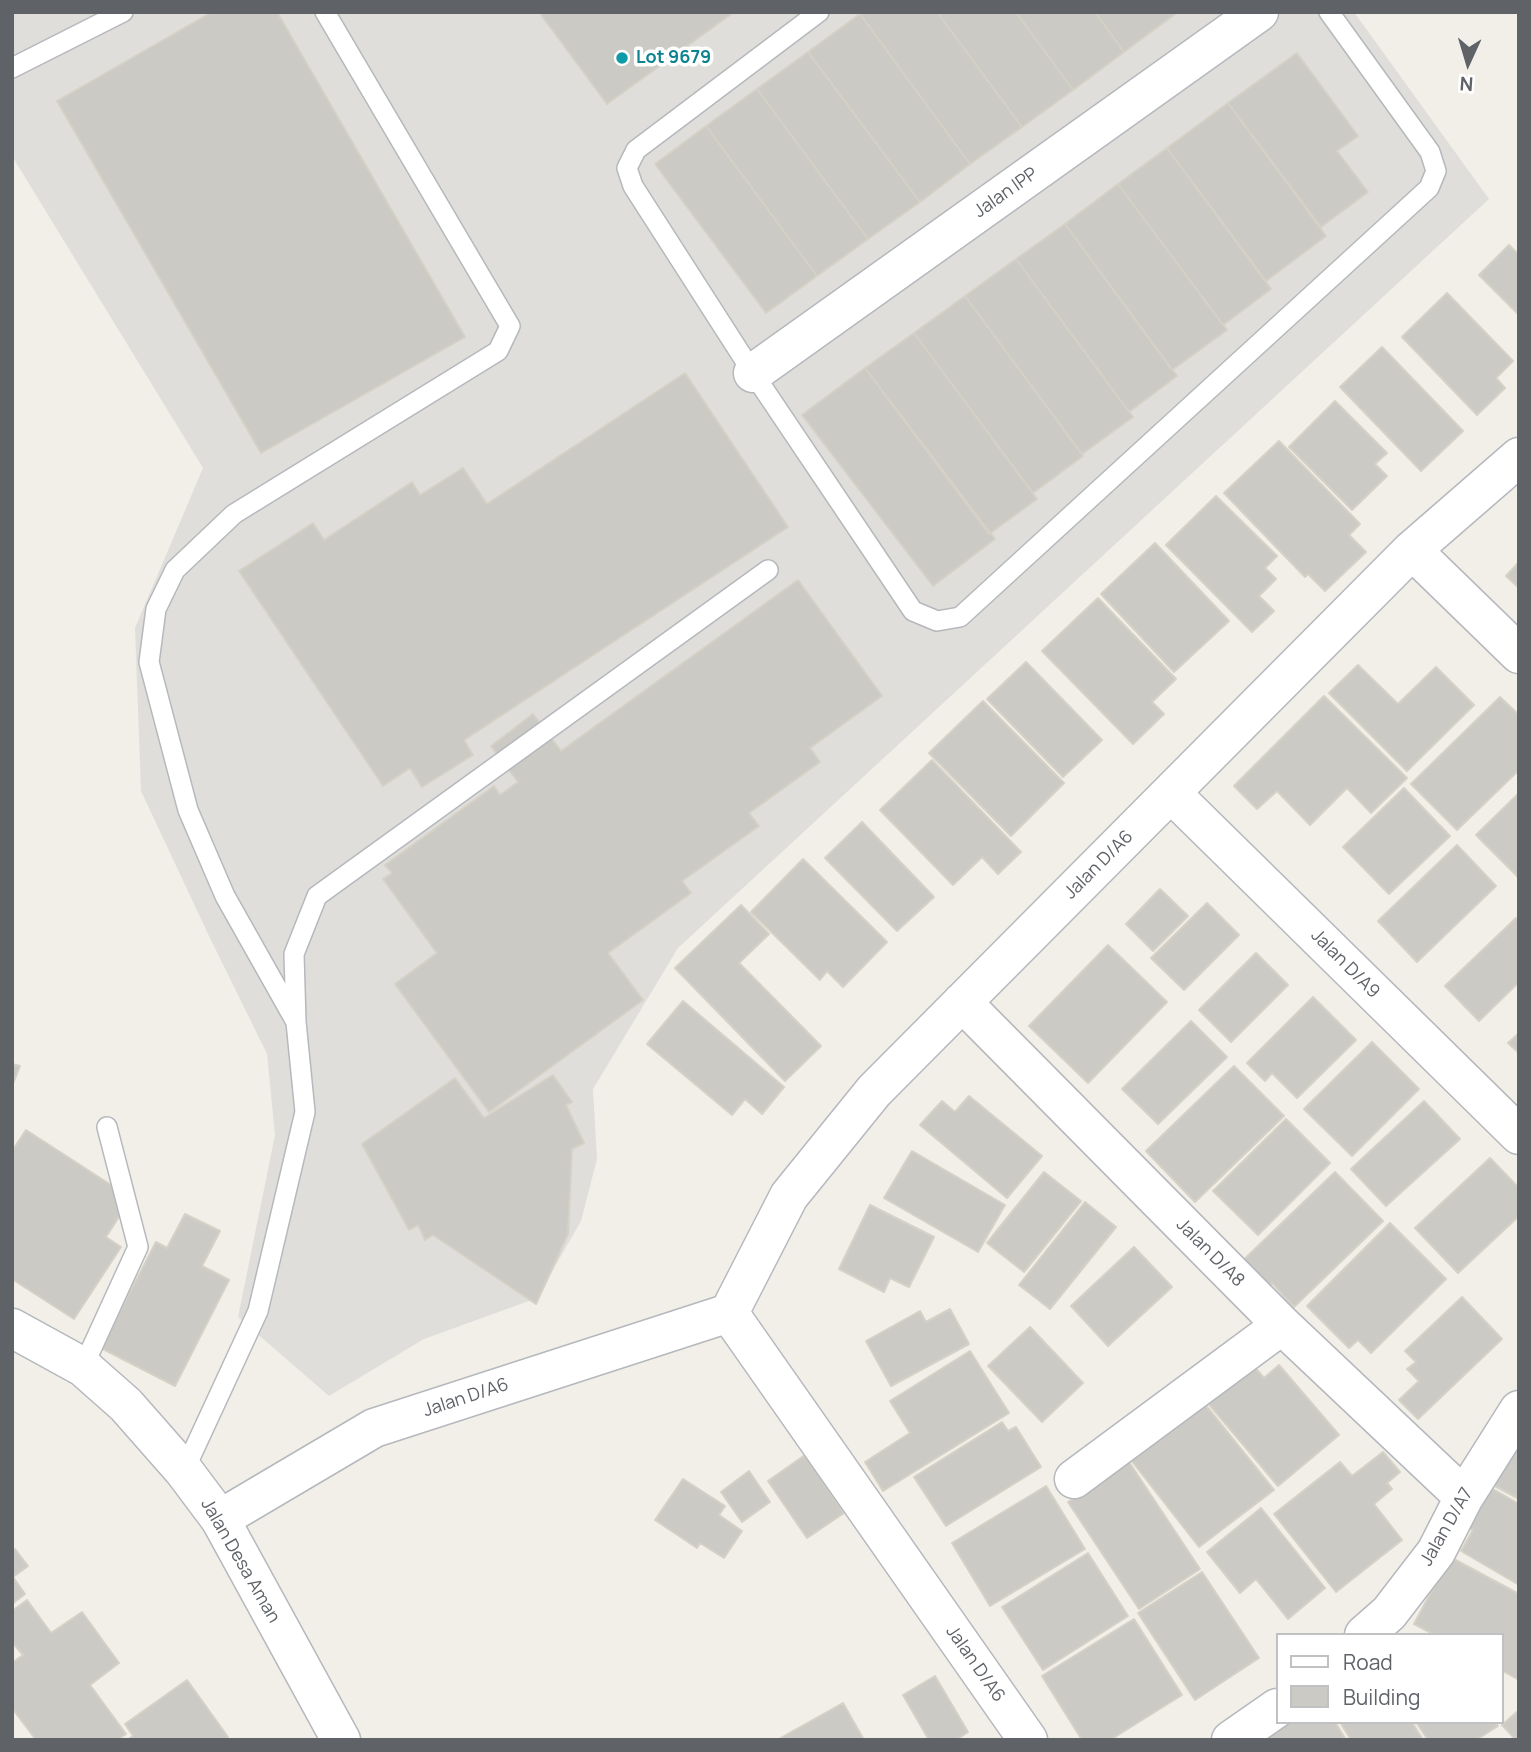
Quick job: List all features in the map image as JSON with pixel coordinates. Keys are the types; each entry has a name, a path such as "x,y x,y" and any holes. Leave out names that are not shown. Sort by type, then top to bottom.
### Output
{"street":[{"name":"Jalan IPP","path":"753,373 1259,12"},
{"name":"Jalan D/A6","path":"220,1520 374,1428 729,1313 789,1196 874,1091 1412,551 1519,457"},
{"path":"1412,551 1519,654"},
{"name":"Jalan D/A9","path":"1171,793 1519,1135"},
{"name":"Jalan D/A8","path":"962,1002 1282,1325 1464,1497"},
{"name":"Jalan D/A6","path":"729,1313 1028,1740"},
{"path":"1074,1479 1282,1325"},
{"name":"Jalan Desa Aman","path":"12,1328 83,1367 126,1405 184,1471 220,1520 341,1740"},
{"name":"Jalan D/A7","path":"1366,1633 1389,1613 1436,1552 1464,1497 1519,1409"},
{"path":"1231,1740 1276,1709"}],"lane":[{"path":"12,68 123,12"},
{"path":"296,1022 225,896 188,810 149,662 156,609 175,570 233,514 498,351 510,326 325,12"},
{"path":"819,12 636,150 627,167 633,186 753,373 913,611 937,621 960,617 1429,188 1436,172 1430,152 1329,12"},
{"path":"184,1471 258,1311 305,1112 296,1022 293,954 317,896 768,570"},
{"path":"83,1367 138,1247 107,1127"}],"shaded area":[{"path":"12,12 1354,12 1489,199 678,948 593,1089 597,1159 581,1221 537,1298 424,1339 329,1396 238,1317 275,1135 267,1054 141,791 135,628 203,468 12,156"}],"building":[{"path":"212,12 277,12 465,337 261,453 57,101"},
{"name":"Lot 9679","path":"539,12 734,12 607,104"},
{"path":"937,12 1022,127 970,164 860,14"},
{"path":"937,12 1016,12 1073,90 1022,127"},
{"path":"1016,12 1095,12 1124,52 1073,90"},
{"path":"1095,12 1174,12 1175,14 1124,52"},
{"path":"860,14 970,164 920,202 808,52"},
{"path":"808,52 920,202 868,239 757,89"},
{"path":"1297,53 1358,136 1337,151 1368,192 1321,227 1228,103"},
{"path":"757,89 868,239 817,276 706,126"},
{"path":"1228,103 1326,236 1266,281 1167,148"},
{"path":"706,126 817,276 766,313 655,164"},
{"path":"1167,148 1271,289 1223,325 1118,184"},
{"path":"1118,184 1227,330 1172,370 1065,224"},
{"path":"1065,224 1177,376 1129,412 1016,259"},
{"path":"1509,245 1519,255 1519,315 1479,275"},
{"path":"1016,259 1133,417 1082,454 965,296"},
{"path":"1447,293 1513,361 1496,378 1505,388 1477,415 1402,337"},
{"path":"965,296 1083,456 1033,493 914,333"},
{"path":"914,333 1037,499 989,534 865,368"},
{"path":"1382,347 1463,431 1421,471 1340,387"},
{"path":"865,368 995,539 933,586 802,415"},
{"path":"685,373 788,527 464,740 473,755 422,787 410,768 383,786 239,571 313,523 324,540 412,482 420,495 463,468 487,504"},
{"path":"1335,401 1387,453 1375,464 1387,476 1352,510 1289,447"},
{"path":"1279,441 1360,524 1349,535 1366,552 1325,591 1308,574 1305,577 1224,493"},
{"path":"1216,496 1277,556 1265,568 1276,579 1259,596 1274,611 1252,632 1166,545"},
{"path":"1155,543 1229,621 1174,672 1101,594"},
{"path":"1519,562 1519,588 1506,576"},
{"path":"798,580 882,696 810,748 820,762 749,813 759,826 682,881 691,893 608,953 643,1000 489,1112 395,984 437,953 383,879 392,873 385,865 494,786 500,795 518,782 491,746 533,714 561,751"},
{"path":"1098,598 1176,679 1152,702 1164,714 1133,744 1042,651"},
{"path":"1026,662 1102,740 1063,777 987,699"},
{"path":"1358,665 1398,704 1436,667 1474,705 1407,771 1329,693"},
{"path":"1324,696 1407,778 1371,813 1347,788 1310,825 1277,791 1257,809 1234,786"},
{"path":"1500,697 1519,715 1519,770 1457,830 1411,784"},
{"path":"983,701 1064,783 1011,836 929,753"},
{"path":"932,760 1021,852 998,874 982,857 953,885 880,810"},
{"path":"1404,788 1450,836 1389,894 1343,847"},
{"path":"1519,793 1519,878 1476,835"},
{"path":"862,822 934,897 897,931 825,858"},
{"path":"1457,845 1496,886 1417,962 1378,921"},
{"path":"803,859 887,942 843,987 827,971 820,980 751,912"},
{"path":"1160,889 1188,916 1153,951 1126,924"},
{"path":"1207,903 1239,935 1184,990 1151,958"},
{"path":"741,905 769,934 739,963 821,1046 785,1081 675,968"},
{"path":"1516,918 1519,921 1519,982 1479,1021 1445,986"},
{"path":"1108,945 1167,1002 1088,1083 1029,1026"},
{"path":"1256,953 1288,985 1231,1042 1199,1010"},
{"path":"1313,997 1356,1040 1297,1098 1272,1073 1265,1081 1247,1063"},
{"path":"683,1001 784,1087 762,1114 745,1099 732,1115 647,1044"},
{"path":"1191,1021 1227,1057 1158,1124 1122,1089"},
{"path":"1519,1033 1519,1053 1508,1043"},
{"path":"1372,1042 1419,1089 1352,1156 1304,1109"},
{"path":"12,1064 20,1066 12,1086"},
{"path":"1234,1066 1284,1116 1195,1202 1146,1151"},
{"path":"553,1075 572,1102 566,1105 584,1143 572,1149 568,1234 536,1304 433,1235 425,1240 418,1225 409,1230 362,1144 455,1078 484,1118"},
{"path":"969,1096 1042,1156 1007,1198 920,1125 942,1101 955,1112"},
{"path":"1424,1101 1460,1139 1386,1206 1351,1169"},
{"path":"1286,1119 1330,1163 1258,1235 1213,1191"},
{"path":"26,1130 131,1198 106,1237 121,1247 74,1319 12,1279 12,1151"},
{"path":"912,1151 1005,1205 978,1252 884,1198"},
{"path":"1490,1158 1519,1188 1519,1216 1458,1273 1415,1228"},
{"path":"1044,1172 1081,1201 1024,1272 987,1243"},
{"path":"1335,1172 1383,1221 1294,1307 1272,1283 1258,1297 1232,1271"},
{"path":"1085,1202 1116,1227 1050,1309 1019,1285"},
{"path":"870,1205 934,1237 909,1287 890,1278 884,1292 839,1269"},
{"path":"185,1214 220,1231 202,1266 229,1280 175,1386 101,1348 156,1242 167,1248"},
{"path":"1390,1223 1446,1279 1371,1353 1358,1340 1349,1348 1307,1306"},
{"path":"1134,1247 1172,1287 1108,1346 1071,1306"},
{"path":"1462,1297 1502,1339 1418,1419 1399,1400 1419,1381 1407,1369 1416,1362 1405,1351"},
{"path":"950,1309 969,1344 891,1386 866,1341 920,1311 926,1322"},
{"path":"1030,1327 1083,1383 1042,1422 988,1366"},
{"path":"970,1351 1009,1413 883,1491 865,1462 910,1433 890,1401"},
{"path":"1252,1364 1264,1378 1279,1365 1339,1435 1278,1486 1207,1402"},
{"path":"1204,1403 1274,1490 1199,1547 1131,1460"},
{"path":"1519,1417 1519,1499 1482,1479"},
{"path":"1002,1422 1008,1431 1016,1427 1041,1467 946,1526 914,1477"},
{"path":"1383,1452 1400,1472 1387,1483 1392,1489 1374,1504 1402,1540 1336,1592 1274,1514 1340,1462 1352,1476"},
{"path":"805,1455 844,1513 807,1538 768,1481"},
{"path":"1129,1462 1200,1569 1139,1609 1068,1502"},
{"path":"749,1471 770,1502 742,1522 721,1492"},
{"path":"683,1479 725,1506 719,1515 742,1531 724,1558 700,1543 697,1548 655,1520"},
{"path":"1479,1481 1519,1504 1519,1585 1461,1551 1473,1530 1456,1521"},
{"path":"1046,1486 1085,1549 990,1606 952,1543"},
{"path":"1261,1508 1325,1588 1288,1619 1256,1579 1240,1593 1207,1552"},
{"path":"15,1549 28,1566 13,1577 25,1594 12,1604 12,1551"},
{"path":"1088,1553 1128,1616 1043,1670 1002,1607"},
{"path":"1450,1557 1519,1594 1519,1680 1503,1671 1503,1633 1431,1633 1414,1624"},
{"path":"1202,1572 1259,1658 1195,1700 1138,1613"},
{"path":"27,1600 51,1633 82,1612 119,1663 90,1685 126,1734 117,1740 36,1740 12,1708 12,1663 23,1655 12,1642 12,1611"},
{"path":"1134,1619 1182,1695 1110,1740 1082,1740 1042,1676"},
{"path":"935,1676 968,1732 956,1740 929,1740 903,1695"},
{"path":"187,1680 228,1737 224,1740 127,1740 133,1736 125,1724"},
{"path":"843,1703 864,1740 777,1740"},
{"path":"1519,1710 1519,1740 1516,1740 1502,1725"},
{"path":"1286,1724 1336,1724 1346,1740 1264,1740 1263,1738"},
{"path":"1341,1724 1413,1724 1423,1740 1351,1740"},
{"path":"1417,1724 1498,1726 1476,1740 1428,1740"}],"place":[{"name":"Lot 9679","path":"622,58"}]}
